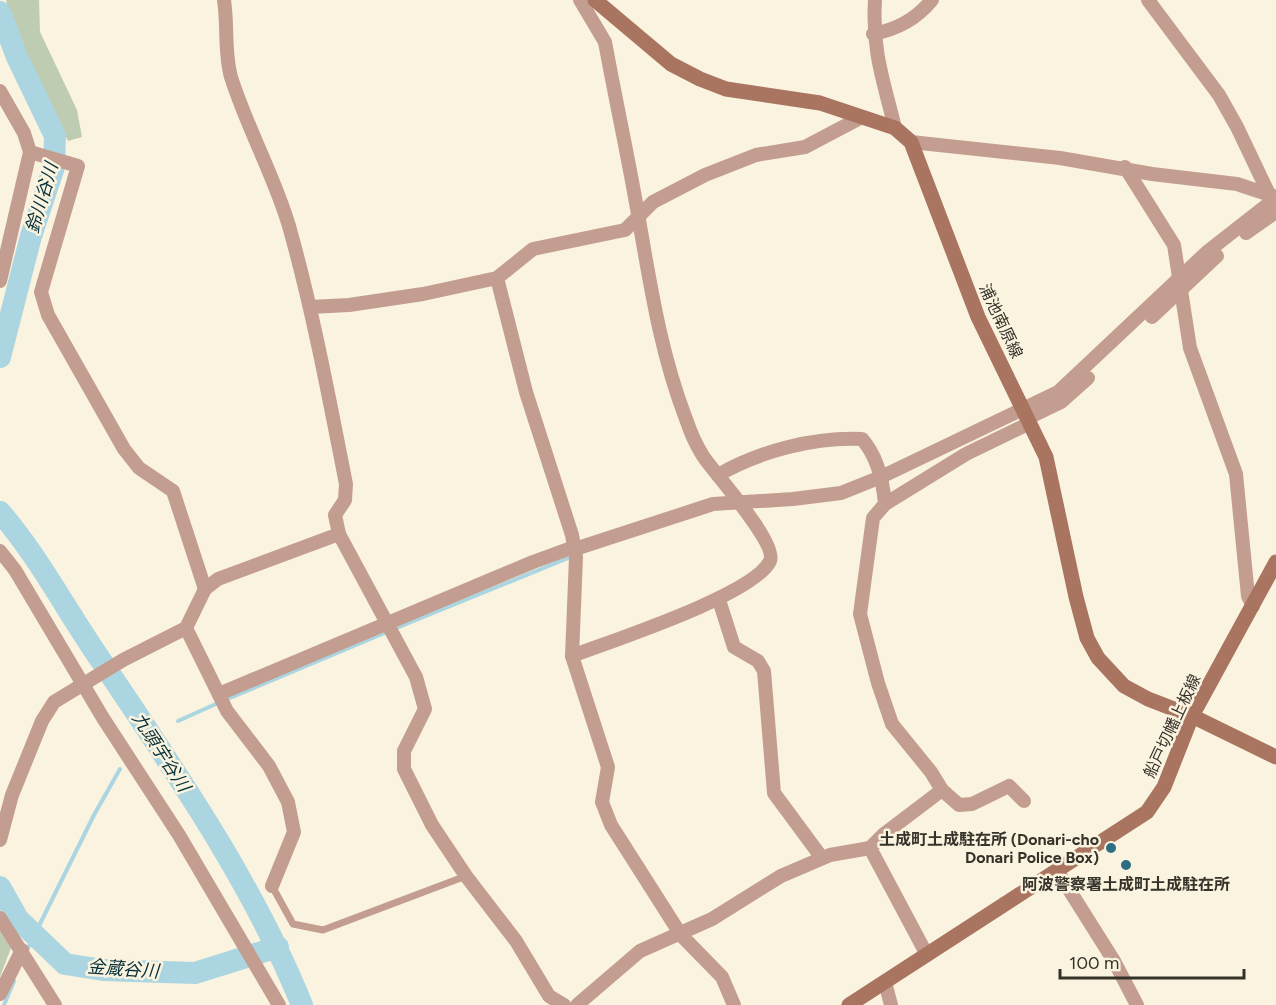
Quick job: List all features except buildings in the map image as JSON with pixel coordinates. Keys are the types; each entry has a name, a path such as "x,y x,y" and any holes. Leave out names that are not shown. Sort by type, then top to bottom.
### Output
{"main road":[{"name":"浦池南原線","path":"595,0 670,64 700,79 726,89 820,103 895,128 911,142 971,300 1046,457 1076,597 1087,638 1098,658 1124,686 1276,757"},
{"name":"船戸切幡上板線","path":"849,1005 1058,872 1147,812 1164,787 1192,716 1276,562"}],"street":[{"path":"224,0 226,52 231,77 266,161 288,224 310,308 346,484 345,500 335,514 339,534 416,677 426,709 404,751 405,769 432,825 466,876 516,941 549,996 564,1005"},
{"path":"572,656 719,600 761,572 771,560 768,545 702,455 686,419 658,335 639,219 605,42 580,0"},
{"path":"875,0 873,34 880,74 895,128"},
{"path":"873,34 894,29 920,14 932,0"},
{"path":"1148,0 1219,96 1273,196"},
{"path":"0,91 35,154 0,281"},
{"path":"310,308 349,305 423,294 497,278 533,249 625,230 639,219 653,202 705,174 756,155 805,147 860,118"},
{"path":"911,142 1125,167 1152,174 1237,184 1273,196"},
{"path":"35,154 78,166 41,292 48,315 124,449 139,468 173,491 205,589"},
{"path":"1125,167 1174,245 1190,348 1236,474 1248,596 1253,606"},
{"path":"1024,801 1009,786 972,804 959,805 942,790 931,772 892,724 878,683 860,614 873,518 885,504 1027,416 1072,381 1180,283 1224,238 1273,196"},
{"path":"1180,283 1276,212"},
{"path":"497,278 526,392 567,515 575,552 572,656 608,767 602,802 611,825 681,935 722,977 734,1005"},
{"path":"222,699 575,552 684,513 740,504 823,496 882,480 1027,416"},
{"path":"718,475 744,460 771,452 845,438 862,439 870,448 882,480 885,504"},
{"path":"0,840 12,795 42,721 54,702 123,660 186,628 205,589 218,579 339,534"},
{"path":"0,551 15,570 85,682 179,835 279,1005"},
{"path":"719,600 734,647 758,661 764,671 774,793 822,858"},
{"path":"186,628 241,731 269,766 281,786 292,814 294,832 272,886"},
{"path":"577,1005 640,951 681,935 781,876 822,858 870,848 884,834 942,790"},
{"path":"870,848 927,955"},
{"path":"1058,872 1114,961 1137,1005"},
{"path":"0,918 55,1005"},
{"path":"0,994 22,950"},
{"path":"885,982 891,1005"}],"lane":[{"path":"272,886 293,924 323,930 466,876"}],"green space":[{"path":"6,0 39,0 40,32 77,110 82,137 68,141 12,24"},
{"path":"0,931 11,948 0,977"}],"waterway":[{"name":"鈴川谷川","path":"0,12 17,57 55,136 54,167 31,236 0,357"},
{"name":"九頭宇谷川","path":"0,512 40,565 210,827 260,914 302,1005"},
{"path":"394,629 573,556"},
{"path":"225,700 387,632"},
{"path":"178,721 218,703"},
{"path":"27,950 94,815 120,769"},
{"name":"金蔵谷川","path":"0,887 18,919 65,964 103,970 195,973 278,947"},
{"path":"4,1005 14,981"}],"place":[{"name":"土成町土成駐在所 (Donari-cho Donari Police Box)","path":"1111,848"},
{"name":"阿波警察署土成町土成駐在所","path":"1126,865"}]}
